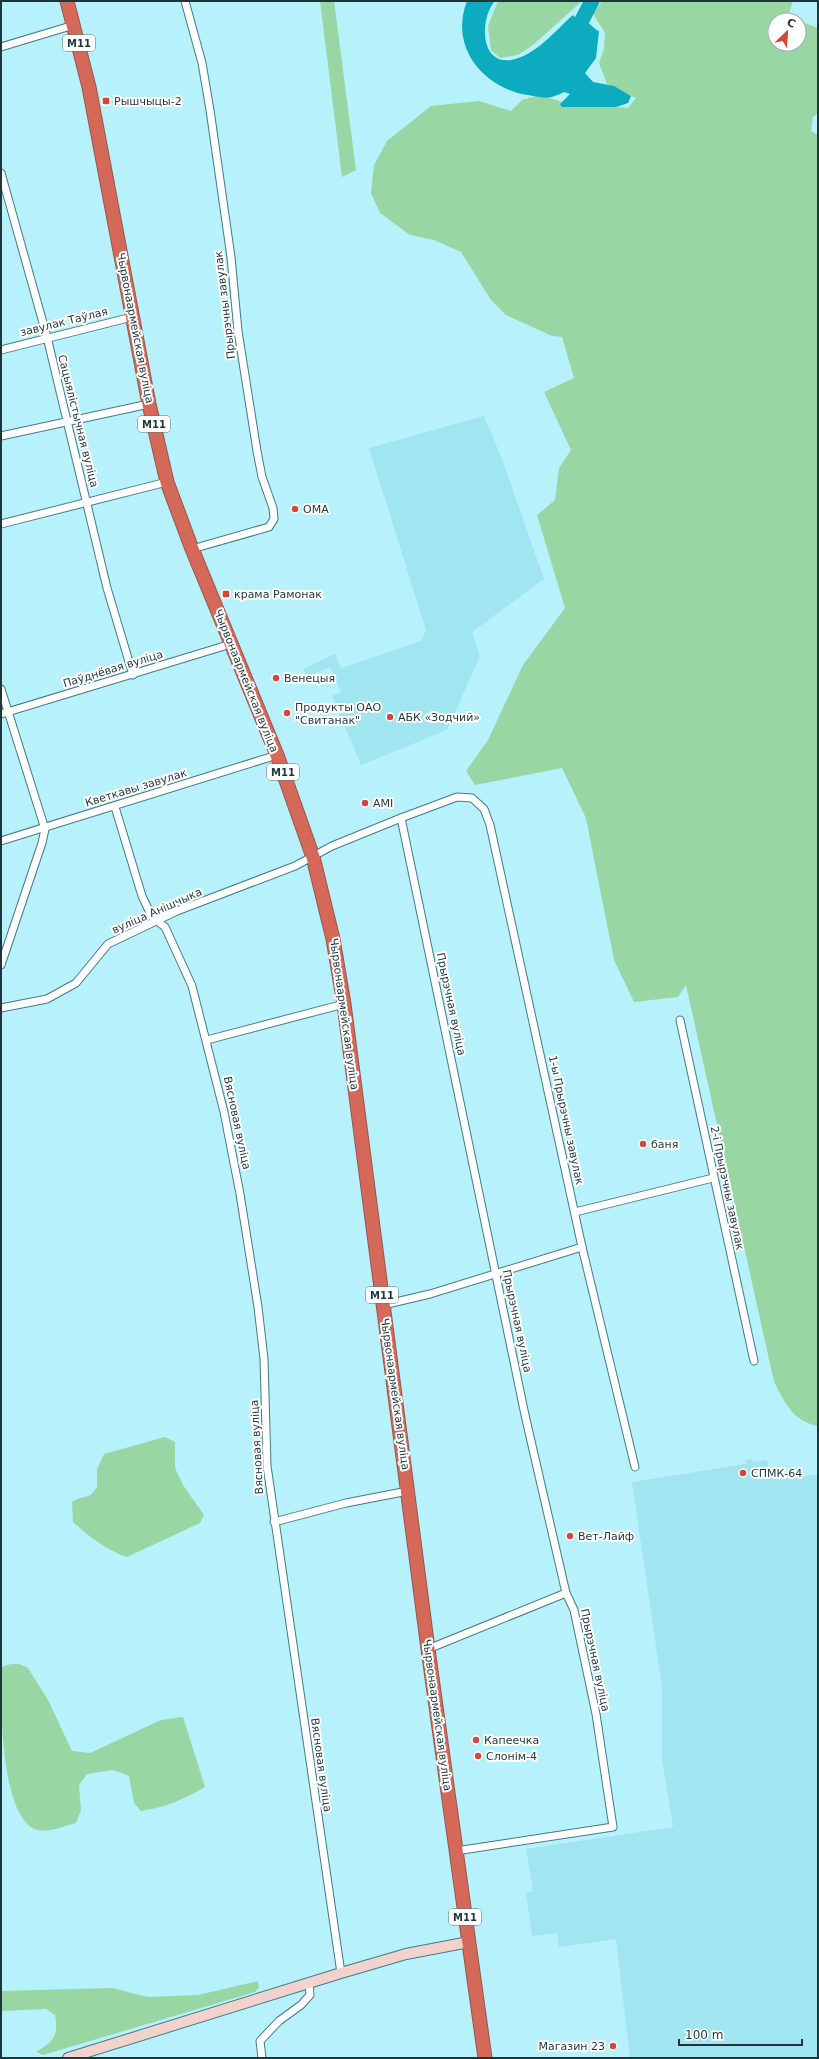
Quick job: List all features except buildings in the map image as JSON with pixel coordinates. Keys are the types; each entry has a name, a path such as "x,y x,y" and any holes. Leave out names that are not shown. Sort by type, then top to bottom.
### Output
{"highway":[{"name":"Чырвонаармейская вуліца","path":"67,1 92,98 132,317 149,404 167,482 192,549 277,755 313,857 333,939 344,1004 428,1650 485,2058"}],"street":[{"name":"Прырэчны завулак","path":"185,1 202,63 231,257 238,330 254,436 262,477 273,508 274,520 269,527 192,549"},
{"path":"1,47 74,25"},
{"name":"Сацыялістычная вуліца","path":"1,173 47,337 107,588 132,675"},
{"name":"завулак Таўлая","path":"1,350 47,337 132,317"},
{"path":"1,436 149,404"},
{"path":"1,524 167,482"},
{"name":"Паўднёвая вуліца","path":"5,713 231,644"},
{"path":"1,688 5,713 45,829 42,843 1,965"},
{"name":"Кветкавы завулак","path":"1,842 277,755"},
{"name":"вуліца Анішчыка","path":"1,1008 47,999 76,983 108,944 159,921 313,857 332,846 456,797"},
{"name":"1-ы Прырэчны завулак","path":"456,797 472,798 484,809 490,825 582,1247 634,1467"},
{"path":"115,806 142,896 152,917 159,921"},
{"name":"Прырэчная вуліца","path":"401,818 527,1423 566,1593 574,1610 596,1714 613,1827 456,1851"},
{"name":"Вясновая вуліца","path":"159,921 165,927 192,986 207,1040 224,1112 238,1186 258,1307 264,1359 267,1466 274,1522 341,1973"},
{"path":"207,1040 344,1004"},
{"name":"2-і Прырэчны завулак","path":"680,1020 713,1178 754,1361"},
{"path":"575,1212 713,1178"},
{"path":"383,1305 430,1294 582,1247"},
{"path":"274,1522 346,1503 408,1491"},
{"path":"428,1650 566,1593"},
{"path":"68,2058 406,1954 469,1942"},
{"path":"262,2058 260,2041 279,2021 301,2005 310,1995 309,1983"}],"shaded area":[{"path":"467,1 495,1 490,8 487,18 485,38 488,48 493,55 501,60 520,58 528,54 544,42 573,15 586,22 599,31 596,58 585,73 593,82 614,86 631,96 628,103 616,107 562,107 560,104 570,94 564,92 546,98 512,91 497,84 484,74 474,63 467,49 463,34 463,18"},
{"path":"484,416 502,459 544,579 472,632 480,656 447,730 361,765 332,696 341,692 330,667 307,677 303,669 335,654 341,668 348,666 421,641 426,630 369,448"},
{"path":"752,1459 753,1462 767,1460 770,1477 780,1480 818,1474 818,2058 630,2058 616,1939 559,1947 557,1933 532,1936 526,1892 533,1891 526,1849 673,1827 662,1760 662,1687 632,1482 746,1464 746,1460"}],"green space":[{"path":"320,1 334,1 356,170 342,177"},
{"path":"498,1 582,1 533,45 518,55 500,58 491,50 488,26"},
{"path":"602,1 793,1 790,12 767,12 767,52 807,52 807,24 818,28 818,113 813,117 811,131 818,135 818,1426 802,1420 790,1410 774,1382 686,985 678,997 634,1002 614,960 586,818 562,768 475,785 466,771 488,740 523,665 565,608 537,515 555,500 559,468 571,450 544,392 574,378 562,337 552,336 506,315 491,300 461,252 434,240 410,235 380,213 371,193 374,165 387,141 431,106 479,101 511,111 522,100 541,95 562,102 628,108 636,98 607,84 599,63 604,49 605,33 593,14"},
{"path":"165,1437 175,1442 175,1468 183,1485 204,1515 200,1523 127,1557 112,1551 98,1542 73,1522 72,1502 91,1495 97,1487 97,1469 104,1454"},
{"path":"11,1664 19,1664 28,1668 48,1700 72,1751 90,1753 161,1720 183,1717 205,1787 174,1802 157,1808 141,1811 134,1803 129,1776 113,1770 87,1774 79,1785 81,1810 76,1823 51,1830 37,1830 25,1821 16,1805 9,1783 5,1759 1,1707 1,1667"},
{"path":"258,1981 259,1987 255,1992 43,2055 36,2052 47,2045 53,2038 56,2028 55,2015 46,2009 1,2011 1,1991 112,1988 148,1997 198,1995"}],"waterway":[{"path":"572,39 592,1"}],"place":[{"name":"Рышчыцы-2","path":"106,101"},
{"name":"ОМА","path":"295,509"},
{"name":"крама Рамонак","path":"226,594"},
{"name":"Венецыя","path":"276,678"},
{"name":"Продукты ОАО \"Свитанак\"","path":"287,713"},
{"name":"АБК «Зодчий»","path":"390,717"},
{"name":"AMI","path":"365,803"},
{"name":"баня","path":"643,1144"},
{"name":"СПМК-64","path":"743,1473"},
{"name":"Вет-Лайф","path":"570,1536"},
{"name":"Капеечка","path":"476,1740"},
{"name":"Слонім-4","path":"478,1756"},
{"name":"Магазин 23","path":"613,2046"}]}
